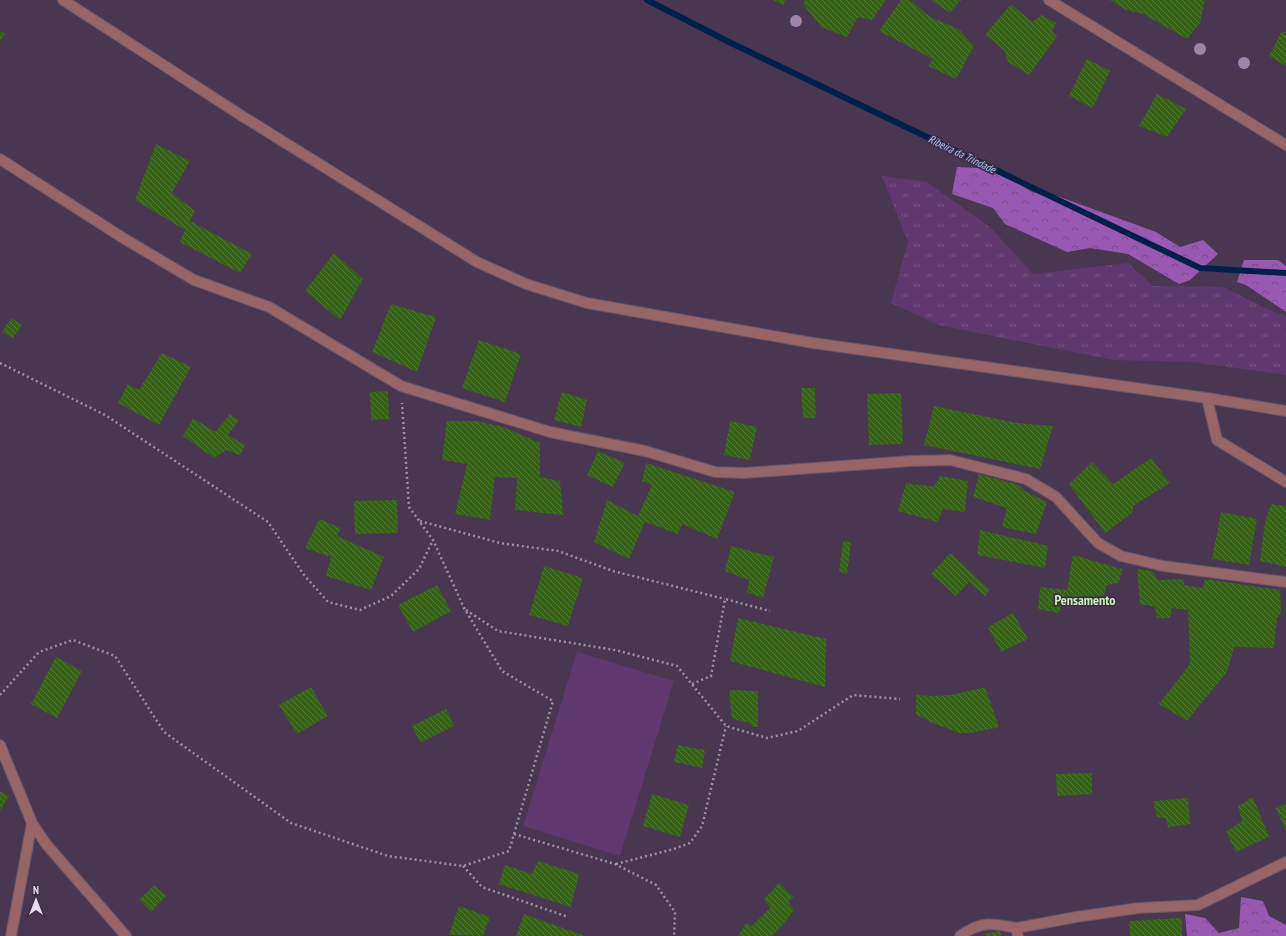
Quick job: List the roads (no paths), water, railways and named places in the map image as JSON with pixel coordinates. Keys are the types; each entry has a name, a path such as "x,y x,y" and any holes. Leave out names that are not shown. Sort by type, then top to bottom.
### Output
{"street":[{"path":"63,0 242,116 477,262 526,284 587,303 813,343 1207,398 1286,411"},
{"path":"1049,0 1286,145"},
{"path":"0,159 123,238 194,280 269,307 401,386 550,432 645,451 715,472 744,473 911,461 950,460 1026,479 1056,497 1098,543 1121,556 1163,566 1286,582"},
{"path":"1207,398 1217,440 1286,482"},
{"path":"0,745 32,823 46,844 126,936"},
{"path":"11,936 32,823"},
{"path":"960,936 971,927 994,923 1017,932 1076,917 1139,908 1198,906 1286,862"}],"waterway":[{"name":"Ribeira da Trindade","path":"647,0 731,43 1200,268 1286,273"}],"district":[{"name":"Pensamento","path":"1085,600"}]}
